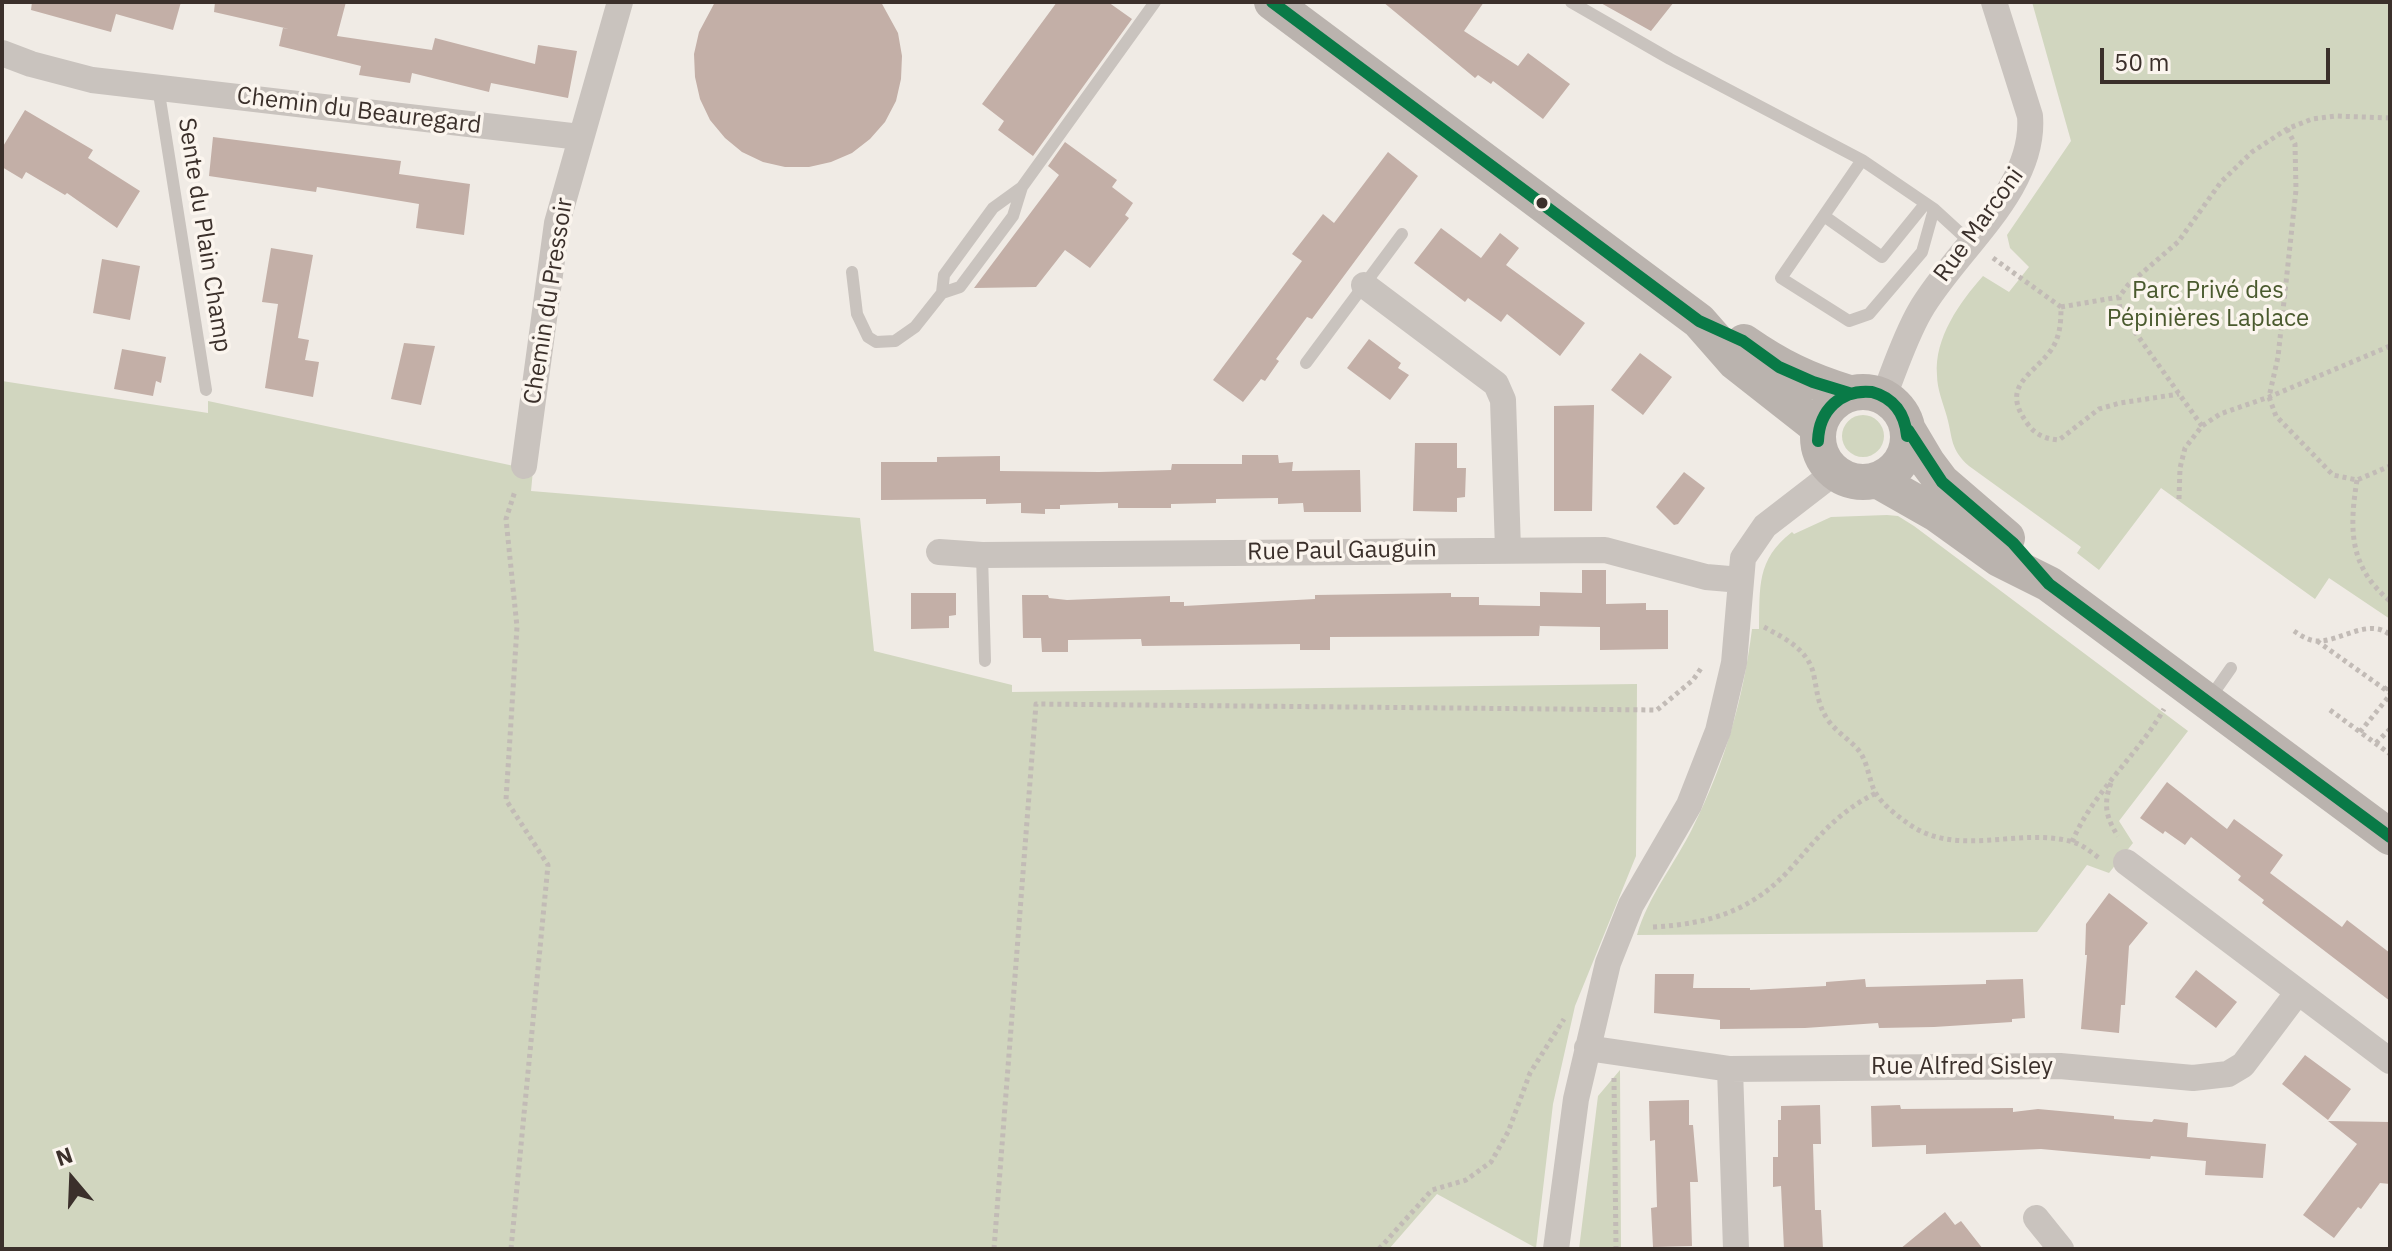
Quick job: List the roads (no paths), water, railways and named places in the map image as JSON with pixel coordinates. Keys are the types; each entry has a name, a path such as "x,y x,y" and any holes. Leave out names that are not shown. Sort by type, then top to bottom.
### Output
{"main road":[{"path":"1272,2 1699,321 1735,362 1819,428"},
{"path":"1699,321 1743,341 1779,367 1813,382 1866,395 1895,404 1904,416 1909,443 1898,466 1877,480 1862,482 1835,472 1820,452 1819,428 1825,413 1835,401 1866,395"},
{"path":"1908,430 1942,482 2013,543 2049,584"},
{"path":"1877,480 1935,513 1999,559 2049,584 2390,837"}],"street":[{"path":"580,137 620,2"},
{"name":"Rue Marconi","path":"1866,395 1935,286 2026,161 2032,135 2026,100 1994,2"},
{"name":"Chemin du Beauregard","path":"2,53 92,80 580,137"},
{"name":"Chemin du Pressoir","path":"524,466 557,223 580,137"},
{"path":"1364,285 1492,379 1499,390 1503,400 1508,549"},
{"path":"1556,1249 1576,1099 1608,963 1631,905 1689,805 1718,731 1734,663 1743,558 1765,526 1835,472"},
{"name":"Rue Paul Gauguin","path":"939,552 982,555 1605,550 1706,577 1741,580"},
{"path":"2126,862 2390,1061"},
{"name":"Rue Alfred Sisley","path":"1587,1048 1730,1069 2060,1066 2193,1078 2228,1074 2243,1065 2298,992"},
{"path":"1730,1069 1736,1249"},
{"path":"2036,1218 2061,1249"}],"lane":[{"path":"942,293 944,275 993,208 1022,187 1155,2"},
{"path":"1571,2 1670,59 1862,160 1929,206 1970,242"},
{"name":"Sente du Plain Champ","path":"158,87 206,390"},
{"path":"1862,160 1781,278 1849,321 1869,314 1922,252 1929,206"},
{"path":"852,272 857,314 868,337 876,342 895,341 905,335 942,293 960,287 1013,216 1022,187"},
{"path":"1824,216 1882,257 1929,206"},
{"path":"1306,363 1402,234"},
{"path":"982,555 985,661"},
{"path":"2208,702 2231,668"}],"park label":[{"name":"Parc Privé des Pépinières Laplace","path":"2208,305"}]}
